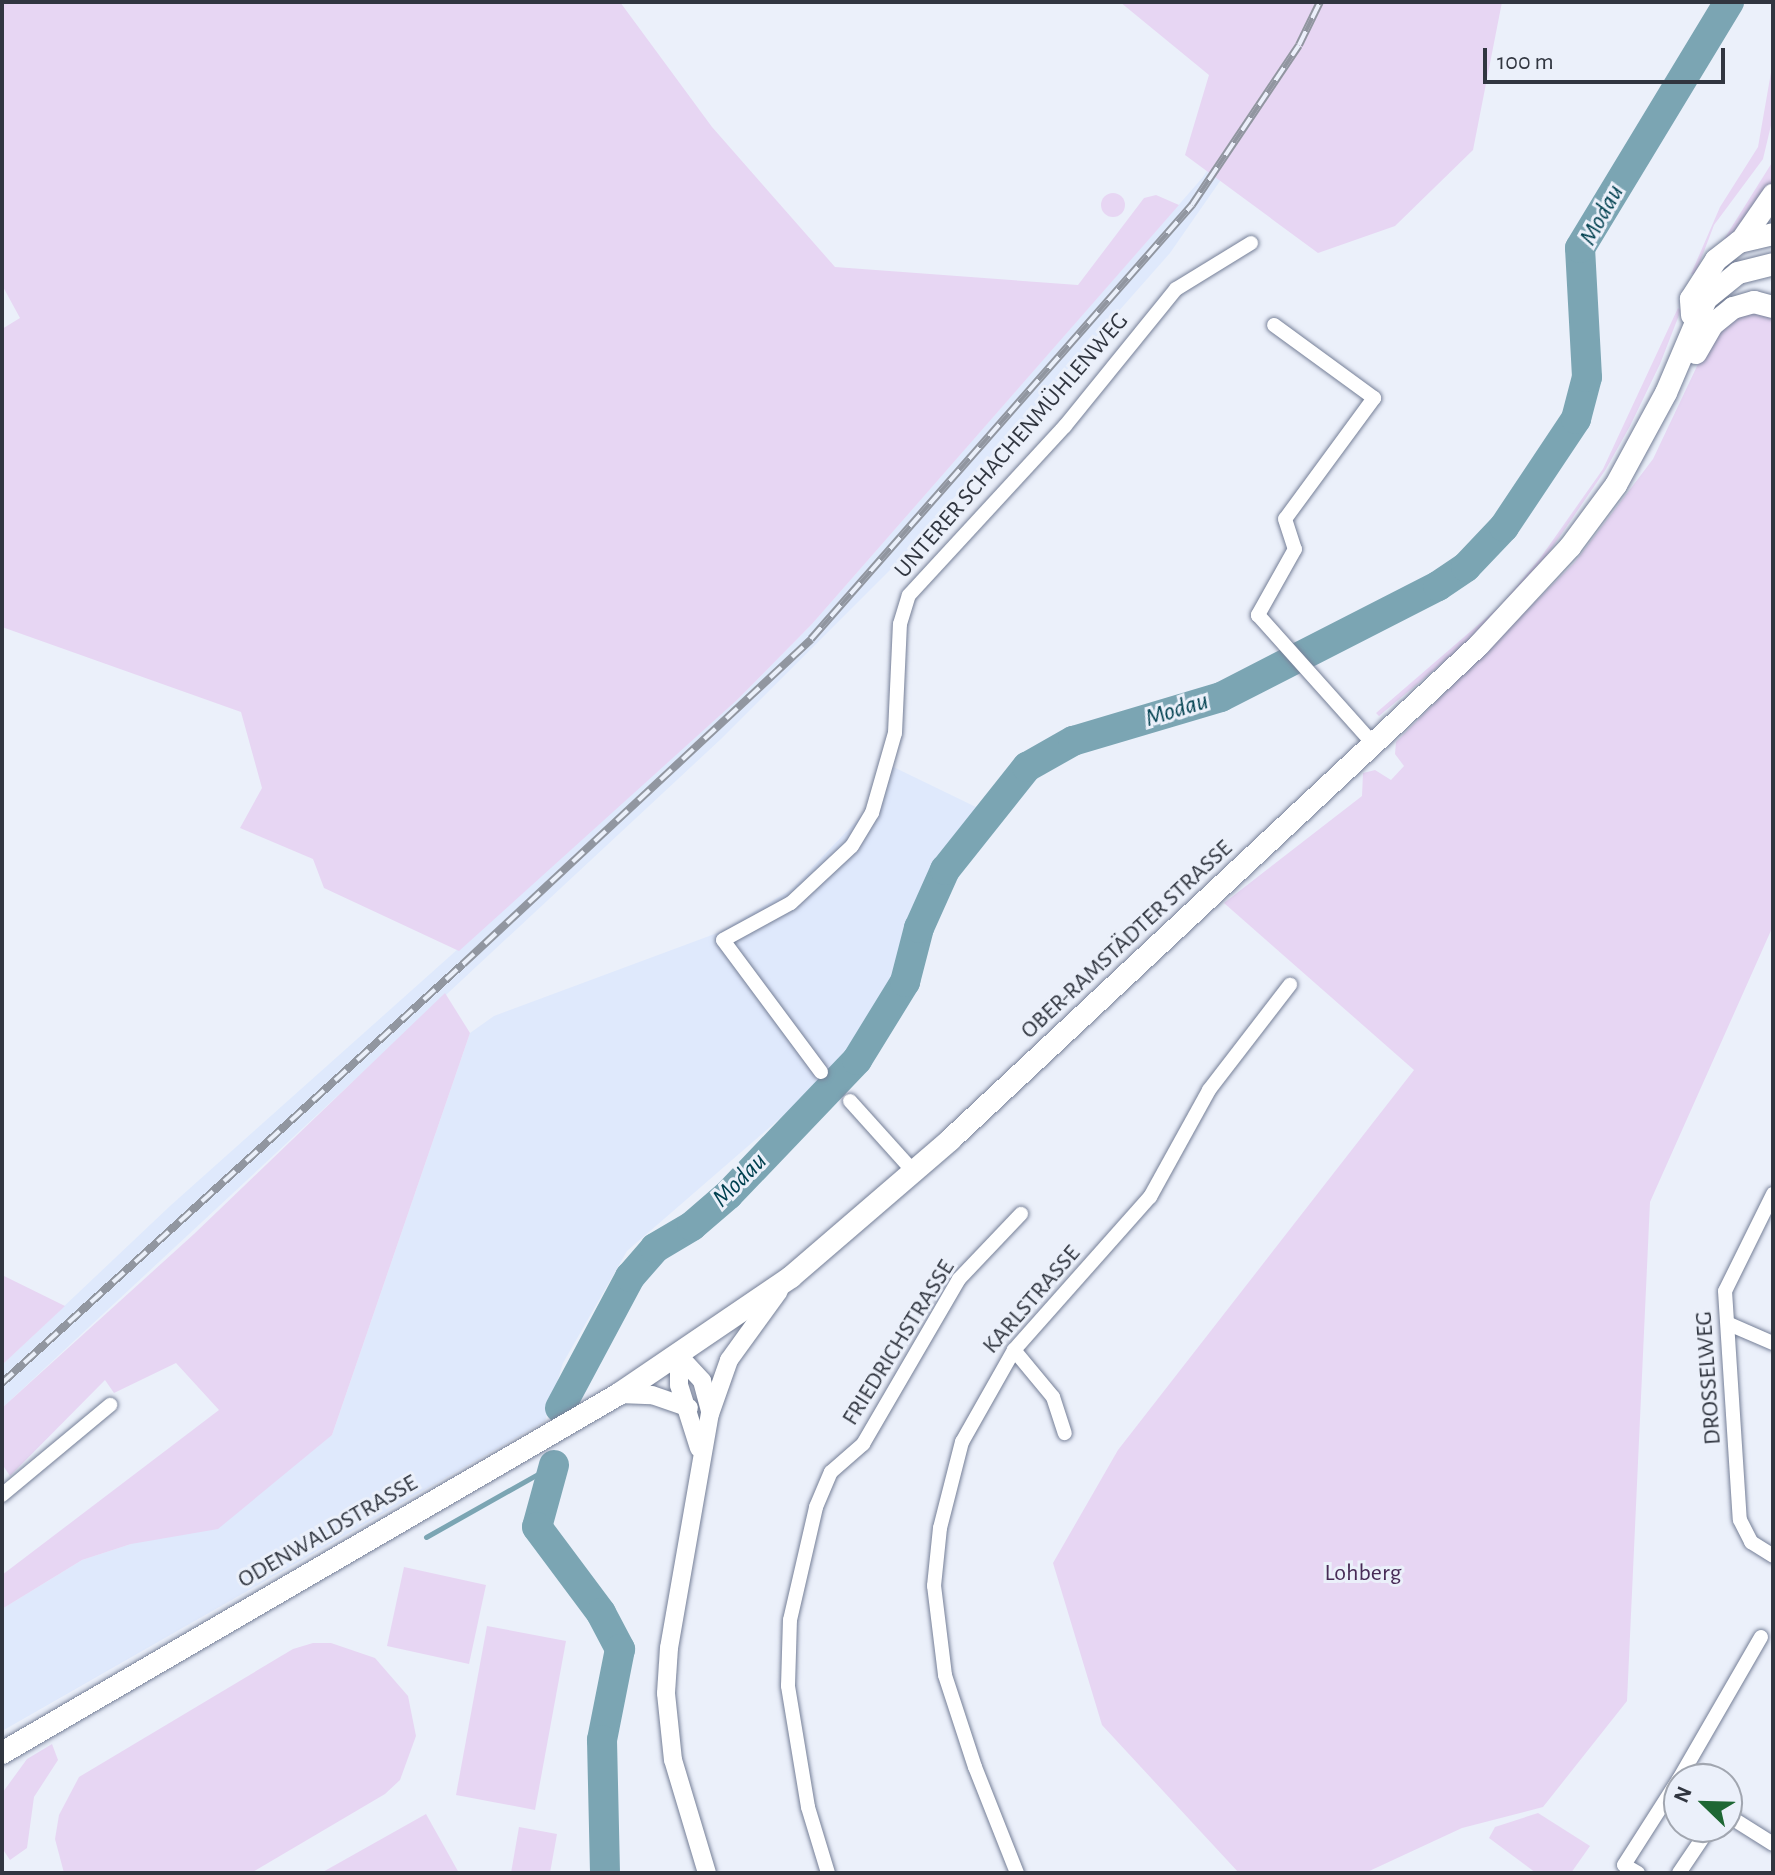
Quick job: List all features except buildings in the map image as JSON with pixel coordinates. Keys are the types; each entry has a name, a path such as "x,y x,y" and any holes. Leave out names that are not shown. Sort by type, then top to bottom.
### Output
{"main road":[{"path":"1693,329 1691,299 1700,278 1739,242 1773,195"},
{"path":"1739,242 1773,234"},
{"name":"OBER-RAMSTÄDTER STRASSE","path":"679,1356 791,1277 914,1172 1375,746 1570,547 1634,456 1706,299 1725,280 1773,264"},
{"path":"1634,456 1670,413 1712,325 1744,304 1773,307"},
{"name":"OBER-RAMSTÄDTER STRASSE","path":"707,1873 673,1760 666,1693 674,1614 710,1414 738,1343 791,1277"},
{"name":"OBER-RAMSTÄDTER STRASSE","path":"679,1356 679,1385 689,1408 701,1458"},
{"name":"OBER-RAMSTÄDTER STRASSE","path":"679,1356 702,1381 710,1414"},
{"name":"ODENWALDSTRASSE","path":"2,1753 619,1394 679,1356"},
{"path":"619,1394 652,1395 689,1408"}],"street":[{"name":"UNTERER SCHACHENMÜHLENWEG","path":"821,1072 723,940 791,903 852,846 872,813 895,733 898,641 909,595 1065,426 1176,289 1251,243"},
{"path":"1274,325 1374,398 1285,519 1295,549 1258,615 1375,746"},
{"name":"KARLSTRASSE","path":"1017,1873 945,1675 934,1586 940,1528 962,1442 1014,1350 1150,1197 1209,1090 1290,985"},
{"path":"850,1101 914,1172"},
{"name":"DROSSELWEG","path":"1773,1194 1730,1274 1729,1324 1740,1520 1751,1542 1773,1556"},
{"name":"FRIEDRICHSTRASSE","path":"828,1873 808,1807 788,1686 790,1620 816,1507 831,1472 863,1444 959,1279 1021,1214"},
{"path":"1729,1324 1773,1343"},
{"path":"1014,1350 1053,1397 1065,1433"},
{"path":"2,1495 110,1405"},
{"path":"1688,1763 1761,1637"},
{"path":"1638,1873 1624,1865 1663,1804"},
{"path":"1743,1825 1773,1844"},
{"path":"1679,1873 1699,1843"}],"shaded area":[{"path":"1289,43 1250,138 1170,253 891,569 721,739 2,1408 2,1365 170,1206 737,700 812,624 1203,177"},
{"path":"881,761 980,809 941,863 911,929 894,990 814,1089 627,1251 563,1363 545,1421 2,1731 2,1609 82,1560 131,1544 332,1435 470,1033 494,1016 720,932 792,889 865,812"}],"green space":[{"path":"2,2 620,2 712,127 835,267 1078,285 1144,198 1156,195 1179,205 812,624 737,700 459,951 324,888 313,859 240,828 262,788 241,712 2,627 2,329 20,318 2,285"},
{"path":"1120,2 1502,2 1473,150 1395,226 1318,253 1185,155 1209,75"},
{"path":"1773,61 1773,117 1763,159 1714,225 1695,275 1691,274 1720,207 1758,147"},
{"path":"1773,161 1773,182 1758,210 1721,244"},
{"path":"1113,193 1124,200 1125,205 1118,216 1113,217 1102,210 1101,205 1108,194"},
{"path":"1678,308 1681,310 1660,364 1630,426 1606,469 1545,558 1502,608 1464,645 1379,716 1376,713 1500,606 1541,557 1603,469"},
{"name":"Lohberg","path":"1742,312 1773,312 1773,926 1650,1202 1627,1701 1543,1807 1462,1828 1365,1873 1239,1873 1102,1725 1053,1563 1118,1450 1414,1070 1224,903 1362,796 1363,773 1375,770 1391,780 1404,766 1395,754 1396,742 1575,562 1653,459 1707,345"},
{"path":"445,993 470,1033 332,1435 218,1529 131,1544 82,1560 2,1609 2,1575 219,1410 176,1363 114,1393 105,1380 10,1476 2,1464 2,1408 194,1234"},
{"path":"2,1275 65,1306 2,1365"},
{"path":"404,1567 486,1585 469,1664 387,1646"},
{"path":"487,1626 566,1641 535,1810 456,1795"},
{"path":"313,1643 331,1643 375,1658 408,1696 416,1736 400,1780 385,1794 251,1873 64,1873 55,1839 59,1815 79,1777 293,1649"},
{"path":"52,1744 58,1760 34,1797 27,1848 10,1860 2,1848 3,1792 27,1759"},
{"path":"1538,1813 1590,1846 1571,1873 1536,1873 1489,1838 1495,1827"},
{"path":"426,1814 459,1873 321,1873"},
{"path":"519,1827 557,1834 550,1873 511,1873"}],"waterway":[{"name":"Modau","path":"560,1408 630,1277 655,1248 692,1226 728,1195 857,1060 905,982 919,928 945,870 1027,767 1073,741 1221,697 1438,586 1466,567 1504,527 1576,419 1587,377 1580,248 1729,2"},
{"path":"426,1537 554,1465"},
{"name":"Modau","path":"554,1465 537,1527 601,1613 620,1649 602,1740 605,1873"}],"railway":[{"path":"2,1383 463,964 811,639 1192,205 1299,45 1320,2"}]}
